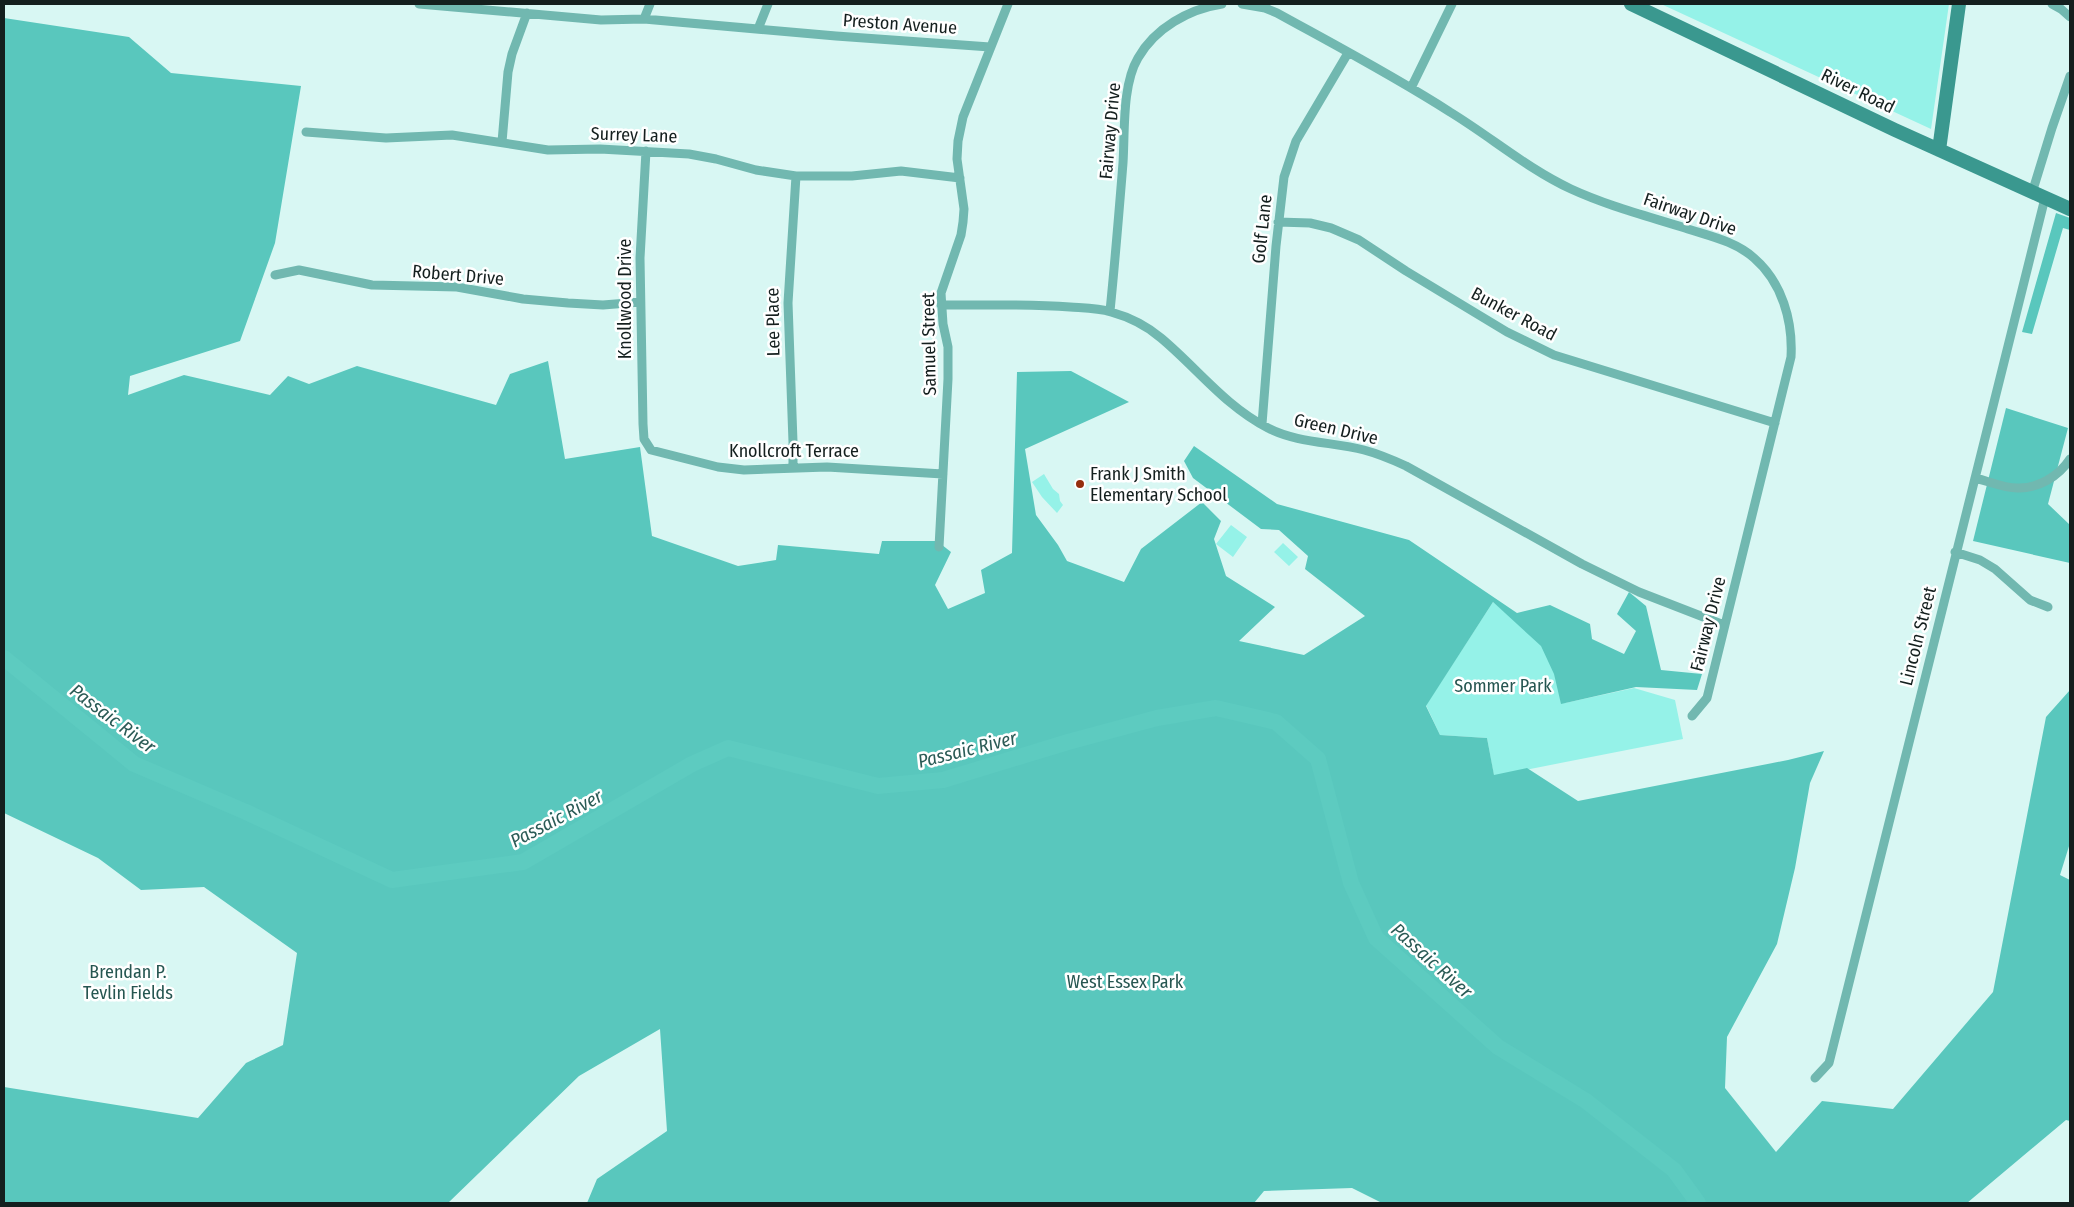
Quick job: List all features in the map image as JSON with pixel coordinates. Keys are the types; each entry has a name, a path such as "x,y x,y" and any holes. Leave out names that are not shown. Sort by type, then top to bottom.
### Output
{"street":[{"name":"Preston Avenue","path":"419,4 473,6 601,20 644,19 990,47"},
{"path":"644,19 650,4"},
{"path":"758,29 768,4"},
{"name":"Samuel Street","path":"939,547 948,379 948,347 941,305 946,276 961,234 963,222 957,159 960,129 1008,4"},
{"name":"Fairway Drive","path":"1110,311 1126,115 1132,71 1144,48 1167,27 1195,10 1222,4"},
{"name":"Fairway Drive","path":"1242,4 1277,13 1412,88 1526,163 1570,188 1599,201 1728,242 1754,258 1773,281 1783,300 1790,325 1791,357 1707,698 1692,716"},
{"path":"1412,88 1452,4"},
{"name":"River Road","path":"1631,4 1939,150 2070,209"},
{"path":"1939,150 1958,4"},
{"path":"2052,4 2062,9 2070,17"},
{"path":"502,142 508,72 512,54 527,13"},
{"name":"Golf Lane","path":"1262,424 1278,222 1289,158 1296,141 1348,53"},
{"name":"Lincoln Street","path":"1815,1078 1829,1063 1975,478 2039,195 2049,137 2070,76"},
{"name":"Surrey Lane","path":"306,132 386,138 452,135 548,150 600,149 689,154 756,170 796,176 852,176 901,171 960,178"},
{"name":"Knollwood Drive","path":"646,151 640,258 640,302 643,424 644,439 648,446"},
{"name":"Lee Place","path":"793,468 794,442 788,303 796,176"},
{"name":"Bunker Road","path":"1278,222 1310,223 1331,228 1358,240 1507,332 1554,355 1774,423"},
{"name":"Robert Drive","path":"275,275 299,270 372,285 457,287 523,299 568,303 603,305 640,302"},
{"name":"Green Drive","path":"941,305 1052,306 1110,311 1146,327 1161,338 1216,391 1242,413 1262,424 1295,437 1364,450 1387,457 1631,588 1724,624"},
{"name":"Knollcroft Terrace","path":"648,446 651,450 718,467 744,470 860,468 943,474"},
{"path":"1975,478 2016,488 2030,487 2048,480 2064,468 2070,459"},
{"path":"1955,552 1980,560 1995,569 2030,600 2048,607"}],"green space":[{"path":"1661,4 1949,4 1931,129"},
{"name":"West Essex Park","path":"4,18 129,37 171,73 301,86 275,243 240,341 130,376 128,395 184,375 270,395 288,376 309,384 357,366 496,405 510,374 548,361 565,459 640,447 652,536 738,566 776,560 778,545 879,554 882,541 937,541 951,552 935,585 948,609 985,593 981,570 1012,553 1017,372 1071,371 1129,402 1025,449 1036,515 1067,561 1124,582 1141,549 1202,502 1221,521 1214,539 1226,576 1275,607 1239,641 1304,655 1365,616 1305,569 1308,556 1279,530 1261,529 1193,478 1184,461 1194,446 1277,504 1409,540 1517,613 1550,605 1590,624 1592,639 1624,654 1636,631 1617,614 1629,592 1646,606 1661,670 1702,674 1697,690 1636,687 1561,704 1554,674 1541,646 1493,602 1426,706 1440,735 1487,738 1494,775 1527,768 1578,801 1788,760 1824,751 1810,783 1795,868 1777,944 1727,1037 1725,1088 1776,1152 1822,1101 1893,1109 1993,992 2046,717 2070,690 2070,843 2060,875 2070,880 2070,1121 2066,1120 1967,1203 1382,1203 1352,1188 1264,1191 1254,1203 587,1203 597,1179 667,1131 660,1029 579,1076 448,1203 4,1203 4,1087 198,1118 246,1063 283,1045 297,953 204,887 141,890 98,858 4,813"},
{"path":"2056,213 2070,218 2070,230 2063,228 2032,334 2022,332"},
{"path":"2006,408 2068,428 2048,504 2070,525 2070,563 1973,541"},
{"path":"1044,474 1053,489 1059,494 1063,505 1057,513 1042,497 1032,482"},
{"path":"1231,525 1247,537 1233,557 1216,544"},
{"path":"1283,543 1298,557 1289,566 1274,552"},
{"name":"Sommer Park","path":"1493,602 1549,649 1565,703 1634,688 1675,700 1683,739 1494,776 1487,738 1440,735 1426,705"}],"waterway":[{"name":"Passaic River","path":"4,658 134,764 246,812 392,880 523,862 692,764 728,748 878,786 943,780 1068,742 1157,718 1216,708 1276,722 1318,759 1351,883 1376,938 1498,1047 1586,1101 1674,1170 1698,1203"}],"place":[{"name":"Frank J Smith Elementary School","path":"1080,484"}],"park label":[{"name":"Brendan P. Tevlin Fields","path":"128,982"}]}
